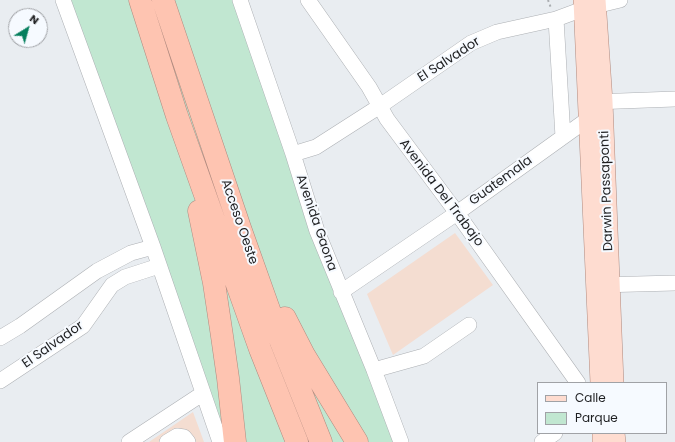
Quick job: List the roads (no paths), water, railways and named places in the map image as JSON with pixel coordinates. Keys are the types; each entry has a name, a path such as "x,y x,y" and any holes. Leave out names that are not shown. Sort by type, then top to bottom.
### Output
{"highway":[{"name":"Acceso Oeste","path":"140,0 177,116 260,349 298,442"},
{"name":"Acceso Oeste","path":"163,0 240,228 277,332 321,442"},
{"path":"177,116 214,283 228,378 235,442"},
{"path":"240,228 304,355 357,442"}],"main road":[{"name":"Darwin Passaponti","path":"590,4 604,285 614,382"},
{"name":"Darwin Passaponti","path":"600,382 604,285"}],"street":[{"path":"63,0 153,247 202,394 220,442"},
{"name":"Avenida Gaona","path":"240,0 293,154 317,231 374,370 401,442"},
{"name":"Avenida Del Trabajo","path":"308,0 370,87 387,119 457,213 577,382"},
{"name":"El Salvador","path":"293,154 316,147 380,106 471,43 497,32 556,19 590,4 620,0"},
{"path":"556,19 563,137"},
{"path":"596,110 675,99"},
{"name":"Guatemala","path":"342,292 457,213 563,137 596,110"},
{"path":"0,338 20,326 97,271 131,253 153,247"},
{"name":"El Salvador","path":"0,381 83,326 112,285 125,277 159,266"},
{"path":"604,285 675,283"},
{"path":"374,370 424,356 470,325"},
{"path":"129,442 202,394"},
{"path":"542,442 554,434"},
{"path":"167,442 177,436 184,437 188,442"}]}
